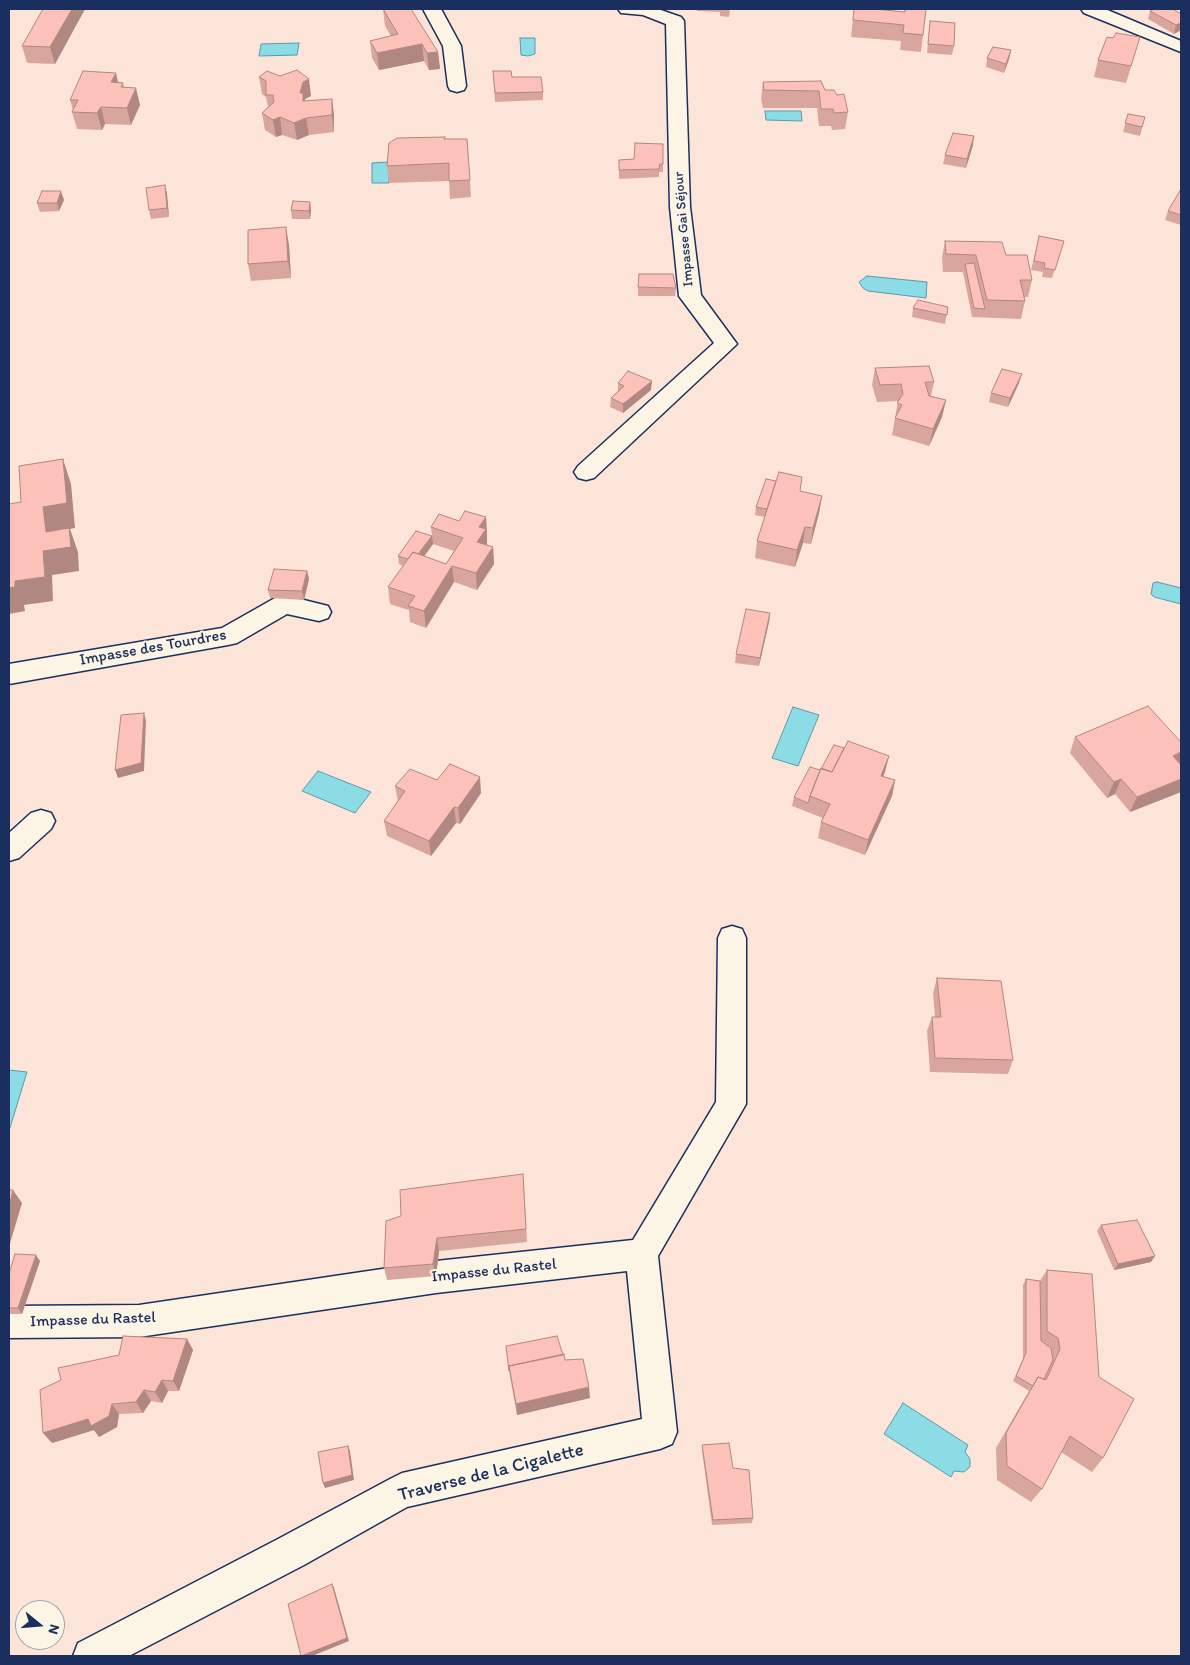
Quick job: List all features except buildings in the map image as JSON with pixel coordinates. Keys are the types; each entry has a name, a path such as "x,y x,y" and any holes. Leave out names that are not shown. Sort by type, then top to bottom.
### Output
{"street":[{"path":"432,9 452,46 457,86"},
{"name":"Impasse Gai Séjour","path":"586,472 726,344 690,296 680,207 675,22 645,10 628,9"},
{"path":"1090,9 1181,47"},
{"name":"Impasse des Tourdres","path":"9,674 228,636 284,604 318,612"},
{"path":"9,850 41,821"},
{"path":"642,1254 731,1104 732,938"},
{"name":"Impasse du Rastel","path":"9,1322 139,1321 436,1277 642,1254"},
{"name":"Traverse de la Cigalette","path":"92,1656 291,1552 402,1491 660,1432 642,1254"}],"water":[{"path":"520,38 535,38 535,54 521,55"},
{"path":"299,43 297,55 259,56 261,44"},
{"path":"765,111 801,111 802,121 766,120"},
{"path":"389,162 389,183 372,183 372,163"},
{"path":"867,276 927,282 926,298 868,291 859,282"},
{"path":"1157,582 1181,588 1181,604 1154,597 1151,594 1153,583"},
{"path":"793,707 819,715 798,766 772,758"},
{"path":"318,771 371,792 355,813 302,791"},
{"path":"9,1070 27,1072 9,1131"},
{"path":"903,1403 968,1445 965,1452 970,1459 970,1467 964,1472 954,1471 951,1477 884,1434"}]}
